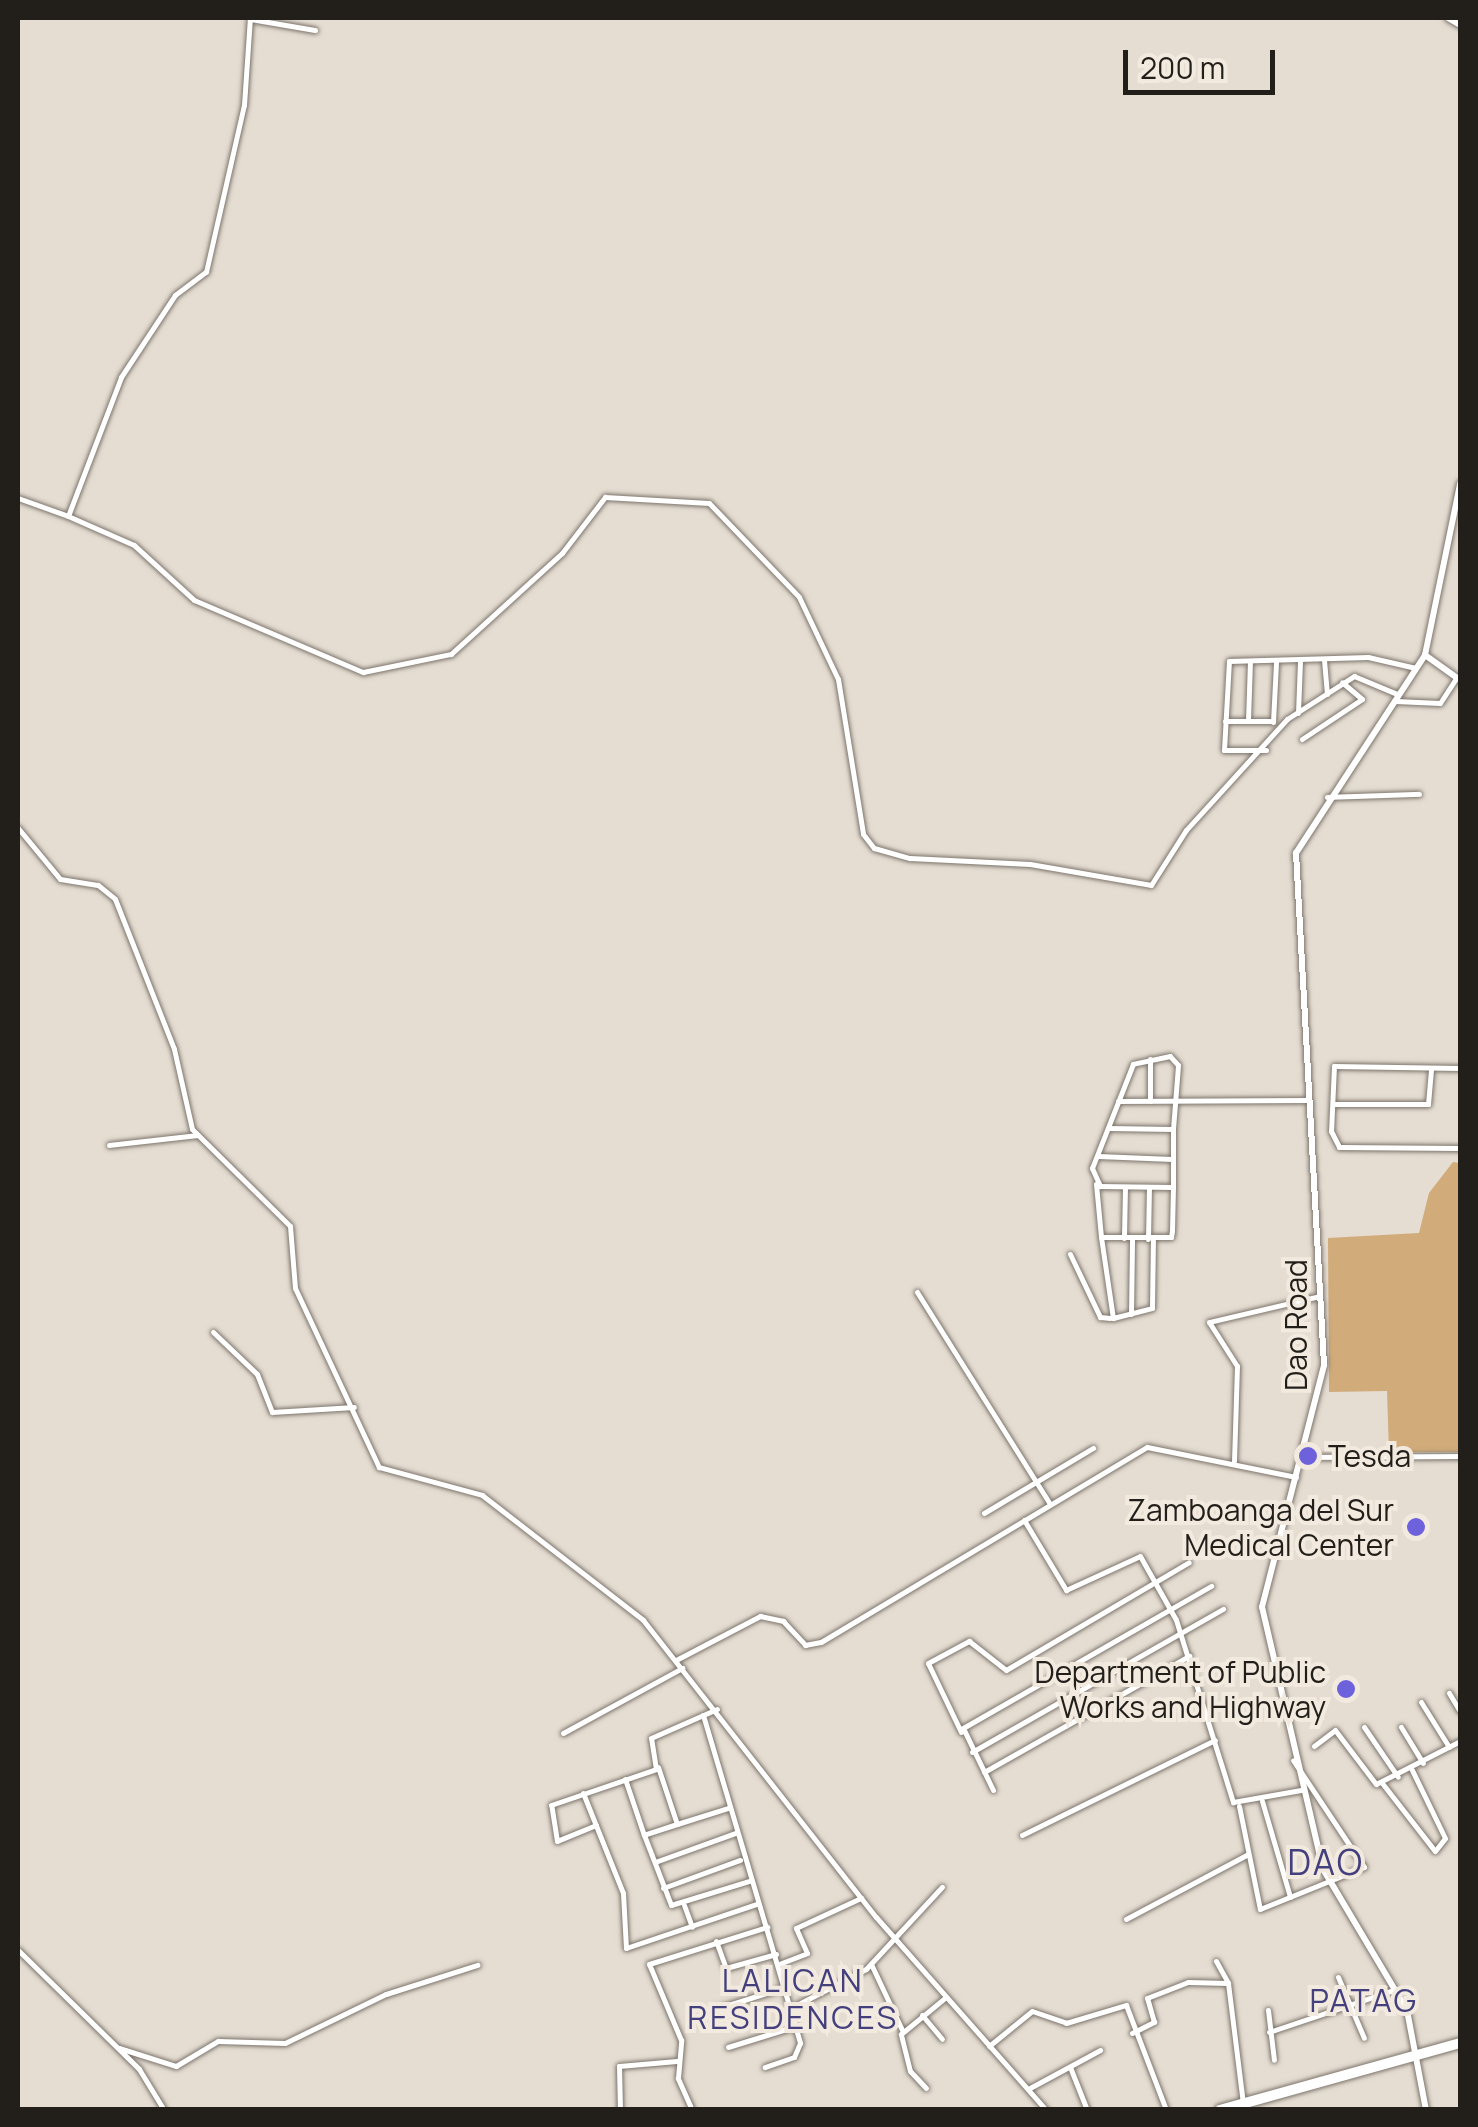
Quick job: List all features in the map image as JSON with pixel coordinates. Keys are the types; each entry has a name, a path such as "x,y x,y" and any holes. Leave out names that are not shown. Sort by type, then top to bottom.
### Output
{"highway":[{"path":"1220,2110 1460,2043"}],"street":[{"path":"68,516 122,378 175,295 208,268 244,105 250,18 315,30"},
{"path":"1448,18 1460,25"},
{"path":"1225,721 1284,721 1342,682 1361,676 1394,698 1440,703 1458,679 1425,655 1460,484"},
{"path":"18,498 134,545 194,600 363,672 451,654 562,553 605,497 709,503 799,597 838,678 863,834 874,848 910,858 1030,864 1152,886 1186,830 1266,750 1284,721"},
{"name":"Dao Road","path":"1425,655 1326,797 1300,841 1295,870 1321,1296 1322,1388 1304,1457 1270,1545 1262,1607 1300,1790 1328,1884 1397,1989 1416,2053 1426,2110"},
{"path":"1266,750 1225,752 1226,664 1324,660 1416,668"},
{"path":"1324,660 1327,694"},
{"path":"1298,713 1300,661"},
{"path":"1248,721 1250,662"},
{"path":"1273,722 1276,662"},
{"path":"1302,738 1362,699 1342,682"},
{"path":"1326,797 1420,794"},
{"path":"18,828 60,878 98,885 115,899 197,1135 290,1226 295,1288 383,1471 451,1480 511,1514 634,1612 717,1710 862,1897 1046,2110"},
{"path":"1102,1237 1150,1239 1172,1235 1175,1058 1135,1061 1098,1156 1096,1184 1110,1318"},
{"path":"1150,1059 1150,1101"},
{"path":"1460,1068 1334,1066 1332,1104 1339,1147 1460,1148"},
{"path":"1332,1104 1428,1104 1431,1068"},
{"path":"1118,1100 1309,1100"},
{"path":"1108,1128 1173,1129"},
{"path":"108,1145 197,1135"},
{"path":"1098,1156 1172,1159"},
{"path":"1096,1184 1173,1188"},
{"path":"1126,1188 1131,1314"},
{"path":"1070,1254 1100,1316 1110,1318 1152,1308 1149,1188"},
{"path":"918,1292 1050,1504"},
{"path":"1234,1461 1238,1366 1209,1322 1321,1296"},
{"path":"212,1332 257,1374 272,1412 354,1407"},
{"path":"676,1660 760,1616 816,1644 1147,1447 1234,1461 1296,1477"},
{"path":"984,1512 1094,1448"},
{"path":"1304,1457 1460,1456"},
{"path":"1024,1520 1065,1590 1136,1554 1156,1583 1181,1634 1239,1805 1260,1908 1328,1884 1366,1859 1293,1760"},
{"path":"993,1790 928,1663 970,1642 1006,1670 1188,1562"},
{"path":"960,1732 1211,1586"},
{"path":"972,1752 1223,1609"},
{"path":"984,1772 1189,1656"},
{"path":"563,1733 682,1668"},
{"path":"1448,1693 1460,1711"},
{"path":"1421,1702 1449,1747"},
{"path":"677,1824 651,1738 717,1710"},
{"path":"703,1715 741,1860 776,1954 796,2026 799,2051 765,2067"},
{"path":"1364,1726 1398,1776"},
{"path":"1401,1727 1423,1763"},
{"path":"1314,1746 1335,1730 1366,1779 1382,1783 1460,1742"},
{"path":"1022,1835 1215,1740"},
{"path":"596,1824 556,1840 552,1806 658,1767"},
{"path":"1382,1783 1435,1851 1445,1838 1412,1770"},
{"path":"626,1779 672,1905 684,1905 748,1881"},
{"path":"1239,1805 1300,1790"},
{"path":"583,1793 624,1892 625,1946 758,1904"},
{"path":"1262,1801 1290,1898"},
{"path":"644,1835 728,1808"},
{"path":"654,1862 735,1833"},
{"path":"1126,1919 1248,1854"},
{"path":"663,1888 741,1860"},
{"path":"790,2008 870,1962 942,1886"},
{"path":"779,1964 807,1953 796,1928 862,1897"},
{"path":"684,1905 692,1927"},
{"path":"692,2110 678,2062 680,2040 649,1964 767,1927"},
{"path":"716,1942 726,1968 776,1954"},
{"path":"18,1950 119,2048 164,2110"},
{"path":"1216,1961 1228,1983 1243,2103"},
{"path":"870,1962 902,2030 910,2071 926,2088"},
{"path":"119,2048 176,2066 218,2041 285,2043 386,1994 477,1966"},
{"path":"1338,1976 1356,2006 1364,2038"},
{"path":"1132,2033 1154,2022 1148,1997 1185,1983 1228,1983"},
{"path":"716,2010 784,1987"},
{"path":"1269,2032 1356,2006 1397,1989"},
{"path":"902,2030 946,1996"},
{"path":"989,2046 1032,2011 1066,2023 1113,2003 1128,2006 1132,2033 1166,2110"},
{"path":"1268,2010 1274,2060"},
{"path":"922,2014 942,2038"},
{"path":"728,2048 796,2026"},
{"path":"1028,2089 1100,2050"},
{"path":"620,2110 618,2066 678,2062"},
{"path":"1070,2067 1087,2110"}],"shaded area":[{"path":"1453,1162 1460,1163 1460,1452 1389,1452 1387,1391 1329,1392 1328,1238 1419,1233 1429,1193"}],"place":[{"name":"Tesda","path":"1308,1456"},
{"name":"Zamboanga del Sur Medical Center","path":"1416,1527"},
{"name":"Department of Public Works and Highway","path":"1346,1689"}],"district":[{"name":"DAO","path":"1326,1862"},
{"name":"LALICAN RESIDENCES","path":"793,2000"},
{"name":"PATAG","path":"1364,2000"}]}
